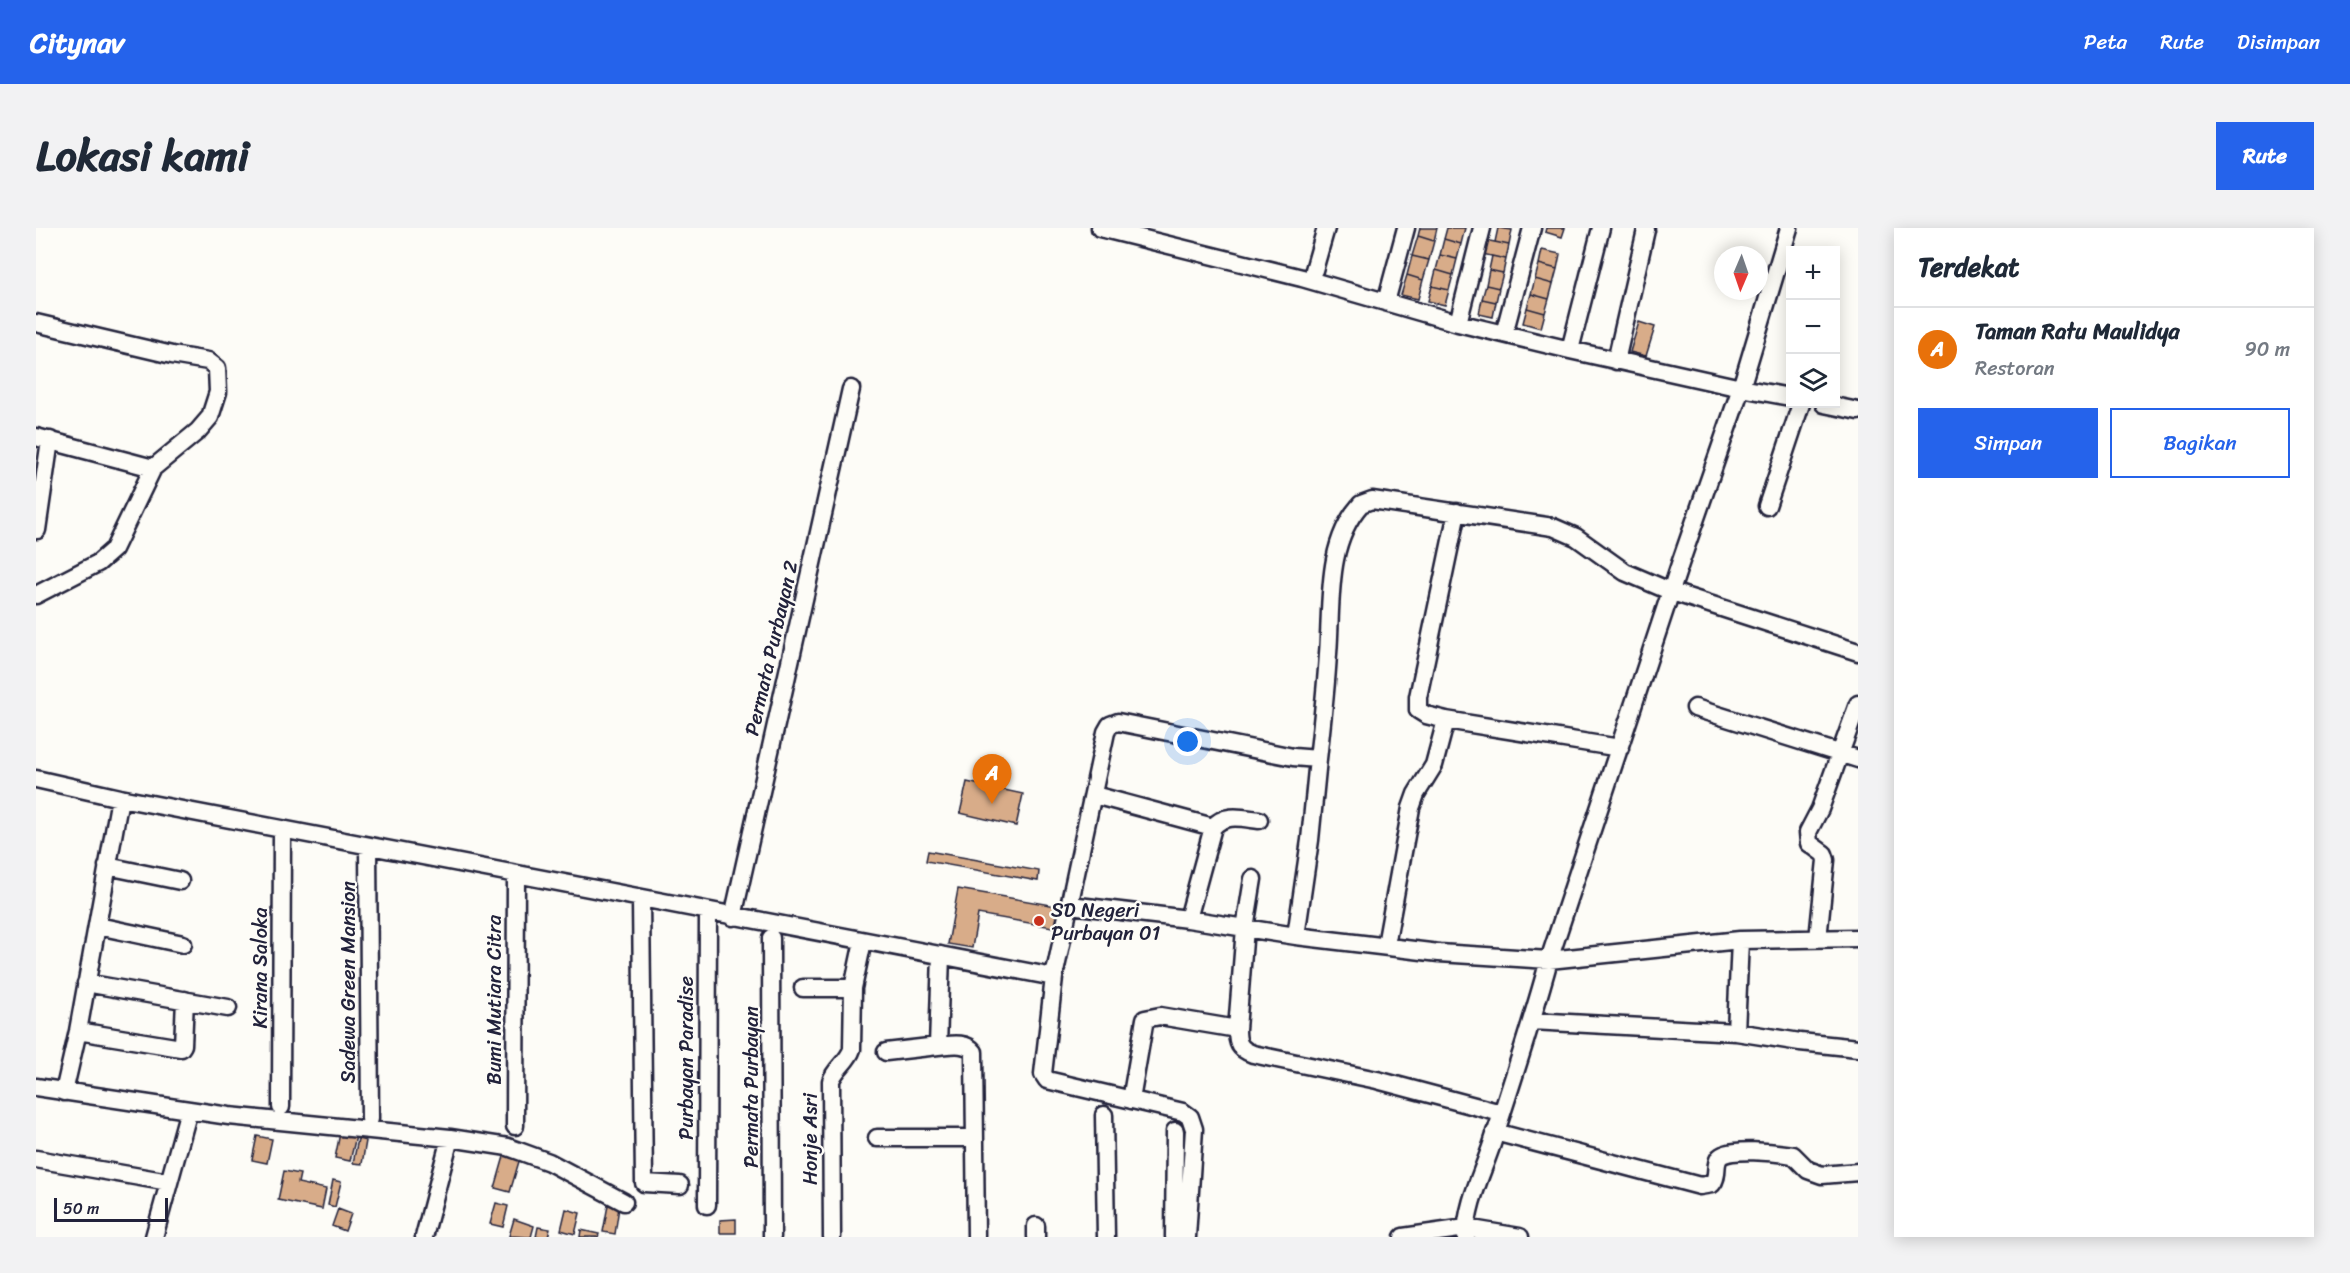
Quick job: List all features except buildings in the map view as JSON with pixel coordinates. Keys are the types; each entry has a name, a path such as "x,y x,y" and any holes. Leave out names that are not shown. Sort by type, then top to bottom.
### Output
{"street":[{"path":"1100,228 1302,278 1458,323 1616,361 1786,396"},
{"path":"1314,270 1326,228"},
{"path":"1386,302 1406,228"},
{"path":"1458,323 1482,228"},
{"path":"1504,334 1532,228"},
{"path":"1570,350 1601,228"},
{"path":"1466,1232 1476,1188 1532,1021 1549,960 1740,388 1789,228"},
{"path":"1616,361 1646,230"},
{"path":"36,322 213,363 217,368 218,376 218,392 210,417 198,431 153,468 114,549 98,563 36,595"},
{"name":"Permata Purbayan 2","path":"733,917 851,389"},
{"path":"1840,407 1858,411"},
{"path":"1767,506 1800,408"},
{"path":"37,530 43,438 153,468"},
{"path":"1296,936 1310,840 1336,554 1358,506 1368,500 1553,527 1568,532 1624,572 1858,652"},
{"path":"1457,512 1417,707 1420,713 1446,720 1620,748"},
{"path":"1818,939 1826,860 1824,854 1809,843 1808,832 1820,809 1858,705"},
{"path":"1695,708 1858,759"},
{"path":"1386,945 1411,808 1434,765 1446,720"},
{"path":"1187,1237 1193,1122 1183,1112 1044,1078 1054,977 1106,732 1114,722 1142,725 1293,757 1318,759"},
{"path":"36,779 120,798 1054,977"},
{"path":"1094,795 1213,827"},
{"path":"64,1092 98,926 120,798"},
{"path":"1188,919 1213,827 1226,818 1259,820"},
{"name":"Kirana Saloka","path":"281,1107 282,829"},
{"name":"Sadewa Green Mansion","path":"368,846 370,1119"},
{"path":"107,866 180,881"},
{"name":"Bumi Mutiara Citra","path":"515,1126 516,874"},
{"path":"1253,879 1245,928 1237,1029 1239,1046 1253,1054 1377,1080 1501,1113"},
{"path":"641,899 644,1184 680,1185"},
{"path":"1070,905 1188,919 1296,936 1439,952 1549,960 1740,940 1858,938"},
{"name":"Purbayan Paradise","path":"707,1205 708,912"},
{"path":"98,926 183,944"},
{"name":"Permata Purbayan","path":"771,938 772,1237"},
{"path":"1736,1032 1740,940"},
{"name":"Honje Asri","path":"832,1237 831,1081 852,1049 853,988 863,941"},
{"path":"938,1046 940,955"},
{"path":"86,983 228,1008"},
{"path":"802,988 853,988"},
{"path":"78,1031 181,1048 185,1000"},
{"path":"1131,1100 1145,1019 1160,1016 1237,1029"},
{"path":"1532,1021 1736,1032 1858,1048"},
{"path":"886,1052 963,1044 974,1052 976,1237"},
{"path":"36,1088 229,1116 450,1138 522,1151 549,1162 624,1202"},
{"path":"154,1237 189,1110"},
{"path":"1104,1115 1106,1237"},
{"path":"1174,1237 1175,1131"},
{"path":"1495,1132 1700,1186 1712,1184 1716,1178 1718,1160 1721,1155 1734,1151 1793,1155 1808,1170 1822,1175 1858,1172"},
{"path":"424,1237 450,1138"},
{"path":"877,1138 974,1138"},
{"path":"36,1159 169,1182"},
{"path":"1403,1237 1466,1232 1520,1237"}],"place":[{"name":"Taman Ratu Maulidya","path":"992,804"},
{"name":"SD Negeri Purbayan 01","path":"1039,921"}]}
